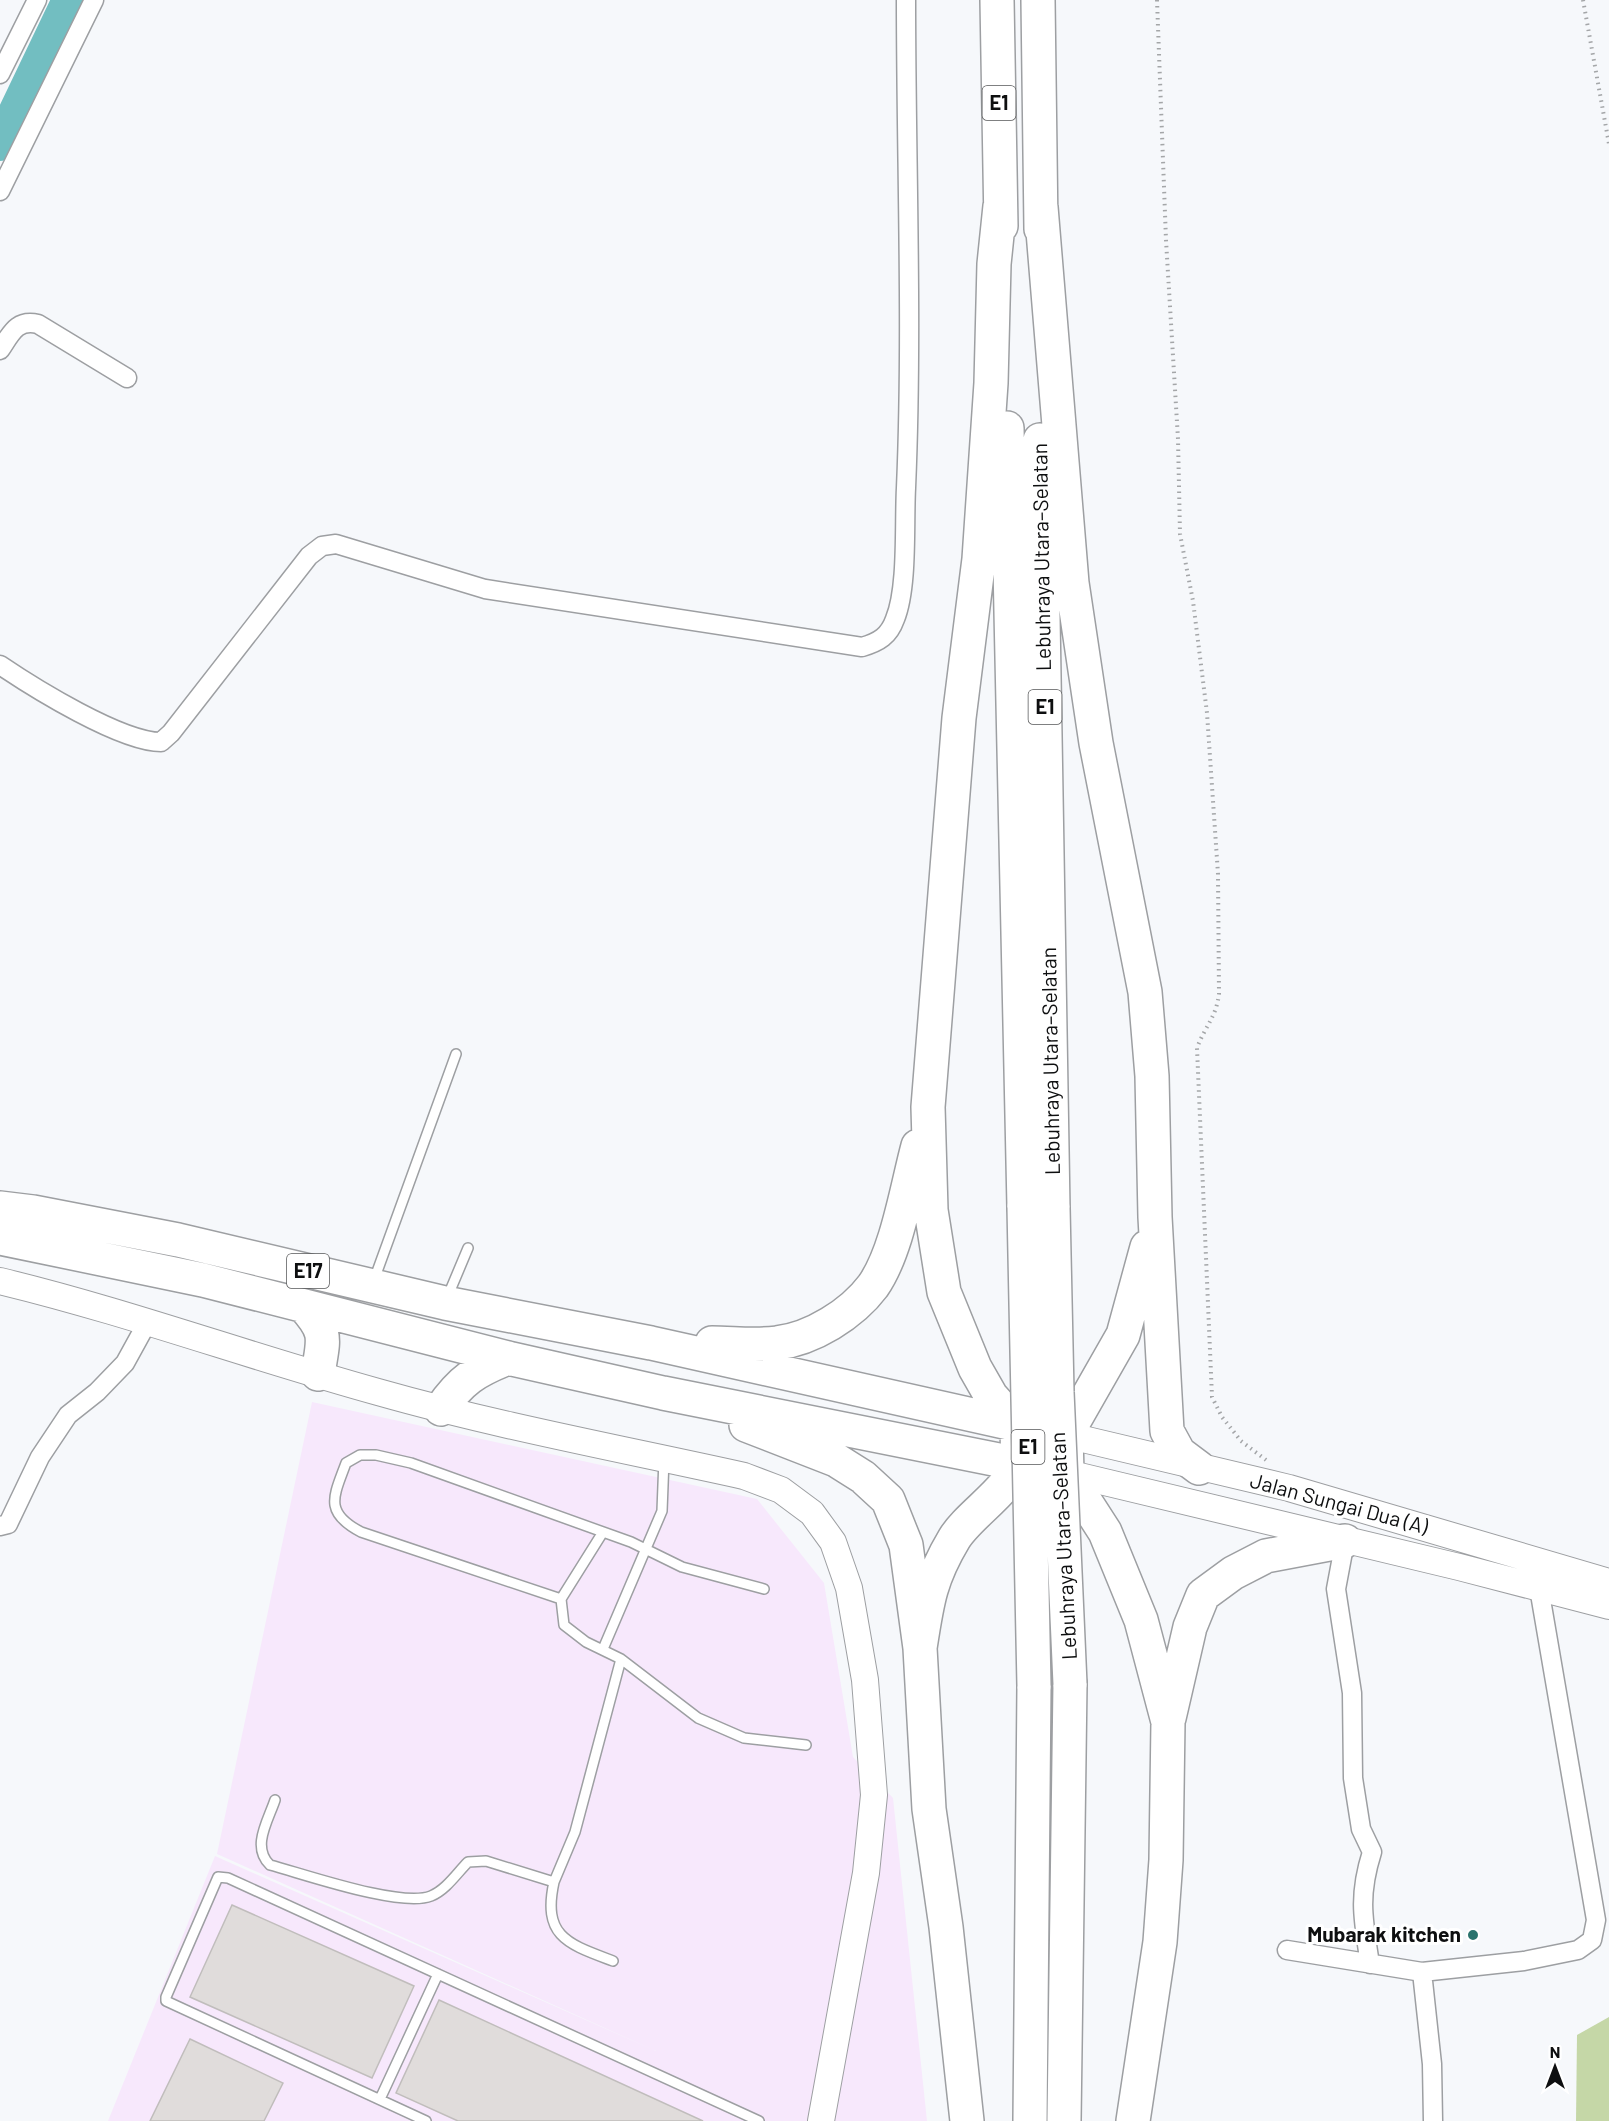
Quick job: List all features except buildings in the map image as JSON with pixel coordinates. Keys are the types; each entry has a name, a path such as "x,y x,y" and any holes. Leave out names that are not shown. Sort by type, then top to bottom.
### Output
{"highway":[{"name":"Lebuhraya Utara–Selatan","path":"997,0 1000,206 1039,1208 1057,1392 1070,1684 1064,2121"},
{"name":"Lebuhraya Utara–Selatan","path":"1030,2121 1039,1208 1041,207 1038,0"},
{"path":"920,1648 929,1590 938,1567 955,1536 977,1510 1007,1482 1017,1463 1017,1425 991,1396 975,1368 944,1292 931,1210 928,1107 959,717 979,559 991,383 994,264 1000,206"},
{"path":"1041,207 1072,583 1096,743 1145,992 1152,1076 1155,1217 1167,1431 1179,1454 1199,1468"},
{"path":"651,1343 777,1343 806,1337 835,1322 873,1286 892,1245 928,1107"},
{"name":"E17","path":"0,1208 147,1233 445,1303 651,1343"},
{"path":"1155,1217 1123,1335 1066,1435 1067,1473 1105,1532 1136,1609 1168,1722"},
{"name":"E17","path":"0,1238 192,1277 508,1358 663,1393"},
{"path":"304,1306 320,1324 323,1337 318,1374"},
{"path":"651,1343 1066,1435"},
{"path":"441,1409 467,1378 481,1369 508,1358"},
{"path":"663,1393 1067,1473"},
{"path":"663,1393 836,1460 863,1477 888,1500 906,1545 920,1648 929,1809 946,1927 967,2121"},
{"path":"1133,2121 1160,1942 1166,1848 1168,1722 1190,1627 1203,1596 1233,1573 1266,1556 1345,1540"}],"main road":[{"path":"0,1281 64,1297 473,1418 744,1476 781,1490 812,1513 832,1542 849,1588 865,1680 874,1795 866,1873 821,2121"},
{"name":"Jalan Sungai Dua (A)","path":"1066,1435 1289,1488 1609,1582"},
{"name":"Jalan Sungai Dua (A)","path":"1067,1473 1609,1606"}],"street":[{"path":"0,74 38,0"},
{"path":"0,191 94,0"},
{"path":"0,664 25,682 115,729 148,742 161,742 171,733 309,556 322,546 336,544 485,589 862,647 879,642 896,618 902,582 908,441 906,0"},
{"path":"0,350 16,326 26,321 38,324 127,378"},
{"path":"0,1526 8,1524 40,1457 68,1415 97,1392 125,1363 147,1323"},
{"path":"1345,1540 1336,1589 1352,1693 1353,1778 1361,1829 1372,1852 1363,1882 1362,1912 1370,1964"},
{"path":"1287,1950 1422,1972 1524,1961 1578,1950 1592,1940 1596,1920 1539,1588"},
{"path":"1422,1972 1432,2064 1433,2121"}],"lane":[{"path":"372,1286 456,1054"},
{"path":"445,1303 468,1248"},
{"path":"561,1599 361,1532 344,1523 336,1512 333,1499 346,1463 360,1455 375,1455 411,1463 603,1532 646,1549 682,1567 764,1589"},
{"path":"603,1649 662,1511 664,1458"},
{"path":"603,1532 561,1599 564,1625 586,1642 621,1659 698,1718 744,1738 806,1745"},
{"path":"613,1961 572,1946 555,1931 549,1904 554,1882 575,1833 621,1659"},
{"path":"275,1800 260,1844 262,1857 270,1865 366,1891 416,1899 432,1896 448,1885 468,1862 486,1861 554,1882"},
{"path":"426,2121 166,2001 165,1997 218,1877 228,1878 759,2121"},
{"path":"380,2099 438,1974"}],"path":[{"path":"1157,0 1166,240 1179,439 1180,534 1193,601 1207,713 1218,874 1219,994 1216,1013 1203,1030 1197,1048 1212,1397 1222,1418 1241,1441 1262,1455 1289,1488"},
{"path":"1583,0 1609,144"}],"shaded area":[{"path":"312,1402 757,1499 824,1583 853,1757 893,1798 927,2121 108,2121 215,1856 656,2051 217,1854"}],"green space":[{"path":"1609,2017 1609,2121 1576,2121 1577,2035"}],"waterway":[{"path":"0,144 69,0"}],"place":[{"name":"Mubarak kitchen","path":"1473,1935"}]}
